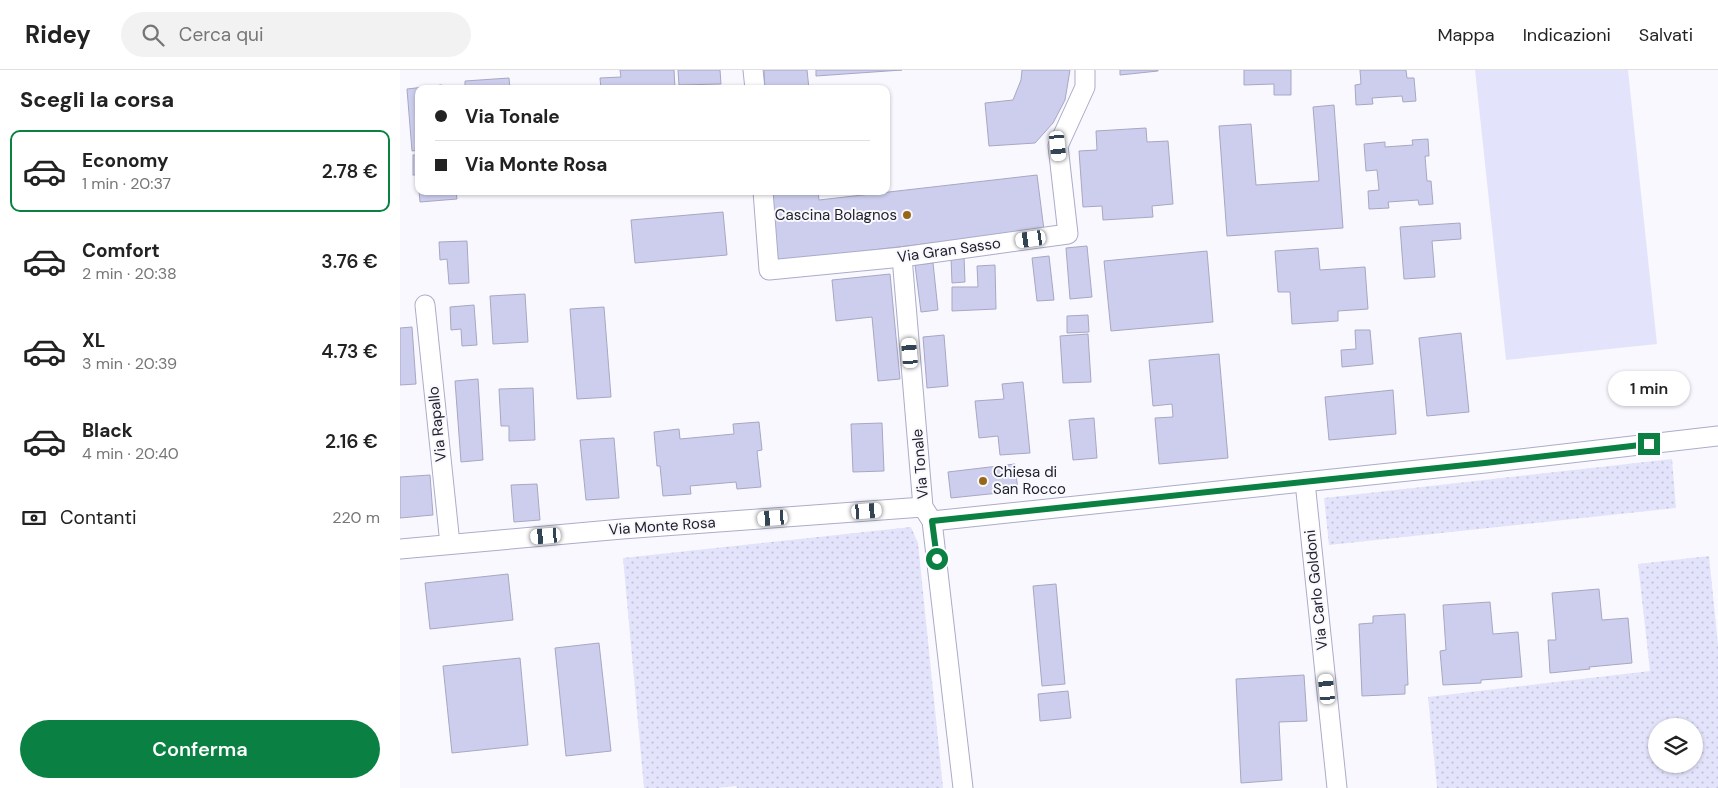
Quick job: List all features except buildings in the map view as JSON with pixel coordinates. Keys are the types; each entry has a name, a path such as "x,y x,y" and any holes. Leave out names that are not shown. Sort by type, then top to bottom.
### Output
{"street":[{"path":"753,70 755,85"},
{"name":"Via Gran Sasso","path":"763,195 769,270 902,257 1068,234 1058,146 1085,87 1085,70"},
{"name":"Via Tonale","path":"902,257 928,514 963,788"},
{"name":"Via Rapallo","path":"425,305 450,544"},
{"name":"Via Monte Rosa","path":"400,550 450,544 928,514 1305,482 1718,436"},
{"name":"Via Carlo Goldoni","path":"1305,482 1337,788"}],"shaded area":[{"path":"1475,70 1628,70 1657,344 1506,360"},
{"path":"1672,459 1676,508 1329,545 1324,498"},
{"path":"911,527 918,543 943,788 737,788 736,786 718,788 644,788 623,558"},
{"path":"1709,556 1718,645 1718,788 1437,788 1428,697 1650,671 1638,564"}],"place":[{"name":"Cascina Bolagnos","path":"907,215"},
{"name":"Chiesa di San Rocco","path":"983,481"}],"route":[{"path":"937,559 932,521 1649,444"}]}
